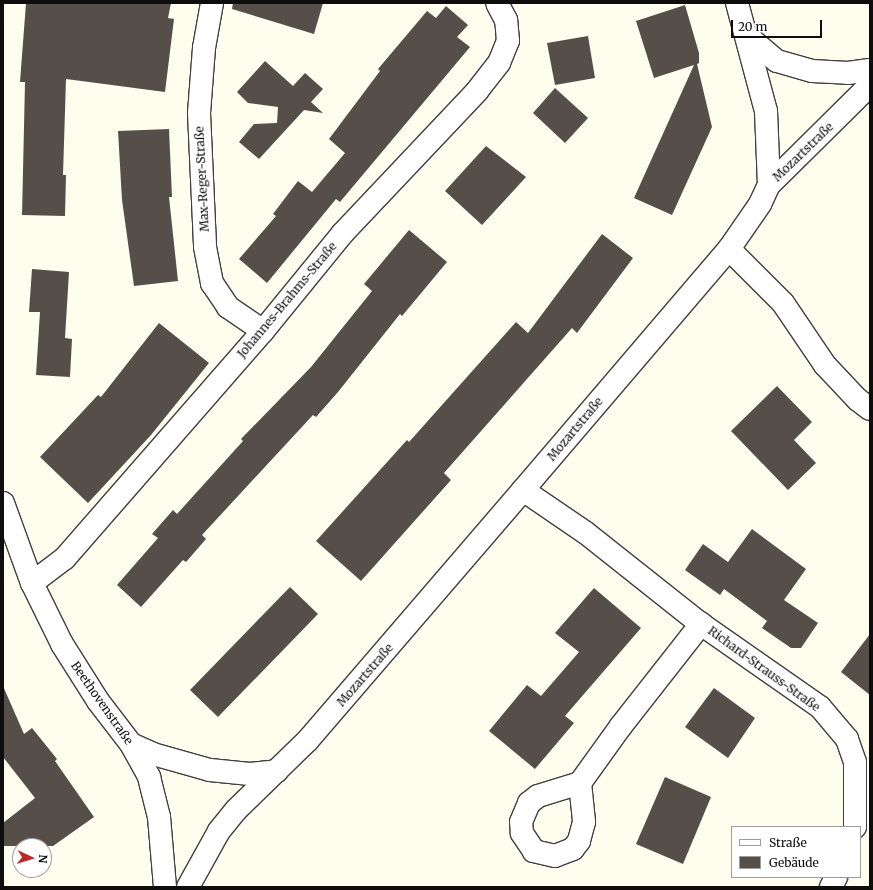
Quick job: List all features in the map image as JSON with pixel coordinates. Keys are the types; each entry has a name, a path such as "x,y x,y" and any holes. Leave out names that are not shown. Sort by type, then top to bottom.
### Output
{"street":[{"name":"Max-Reger-Straße","path":"212,3 204,48 199,113 206,247 212,283 228,307 263,331"},
{"name":"Johannes-Brahms-Straße","path":"32,583 65,558 263,331 342,234 430,141 499,63 508,41 506,20 497,3"},
{"path":"737,3 766,110 769,185"},
{"path":"747,36 777,61 812,71 841,73 870,70"},
{"name":"Mozartstraße","path":"188,887 220,831 236,810 308,740 729,249 760,204 769,185 870,85"},
{"path":"729,249 774,292 825,365 857,399 870,408"},
{"name":"Richard-Strauss-Straße","path":"523,490 586,533 701,624 820,707 847,739 855,762 855,826"},
{"name":"Beethovenstraße","path":"3,503 32,583 62,644 98,701 131,744 149,777 158,817 165,887"},
{"name":"Richard-Strauss-Straße","path":"580,783 621,726 701,624"},
{"path":"131,744 153,754 210,770 250,774 277,771"}],"building":[{"path":"26,3 171,3 168,18 174,19 165,92 66,79 63,175 66,175 65,216 22,215 25,82 20,82"},
{"path":"233,3 323,3 314,34 232,9"},
{"path":"685,5 699,53 699,63 697,64 712,127 672,215 634,198 694,65 654,78 636,21"},
{"path":"446,6 468,25 457,37 470,47 340,202 336,199 267,283 239,259 276,216 273,214 298,181 312,192 345,153 329,139 380,71 378,69 427,11 436,18"},
{"path":"588,36 595,78 555,85 547,43"},
{"path":"265,61 293,86 305,73 323,89 311,102 323,113 304,110 259,159 239,142 254,124 277,123 278,107 248,103 237,92"},
{"path":"555,88 588,118 565,143 533,113"},
{"path":"169,129 172,197 169,197 178,281 134,286 122,200 118,131"},
{"path":"486,146 526,177 482,225 445,191"},
{"path":"409,230 447,262 402,316 400,314 338,392 316,417 313,415 202,535 206,539 186,562 183,560 141,607 117,585 158,538 152,534 173,510 177,514 243,441 241,439 311,367 372,291 364,284"},
{"path":"602,234 633,258 577,333 572,328 444,473 451,480 361,581 316,541 407,440 409,442 516,322 528,333"},
{"path":"32,269 69,272 65,338 72,339 70,377 36,375 40,312 29,312"},
{"path":"159,323 209,363 151,435 88,503 40,457 98,395 101,397"},
{"path":"777,386 812,422 794,440 816,463 788,490 731,431"},
{"path":"752,529 806,569 784,600 818,623 801,648 791,648 762,628 767,621 724,589 720,595 685,570 703,544 728,562"},
{"path":"290,587 318,614 218,717 190,690"},
{"path":"594,588 641,628 565,716 574,723 535,769 489,731 527,685 541,696 579,652 555,633"},
{"path":"870,634 870,695 841,672"},
{"path":"3,686 24,734 32,728 57,759 55,761 94,817 53,846 52,838 12,838 12,846 3,846 3,823 35,798 3,757"},
{"path":"714,688 755,718 728,758 685,727"},
{"path":"665,777 711,797 683,864 636,844"}]}
